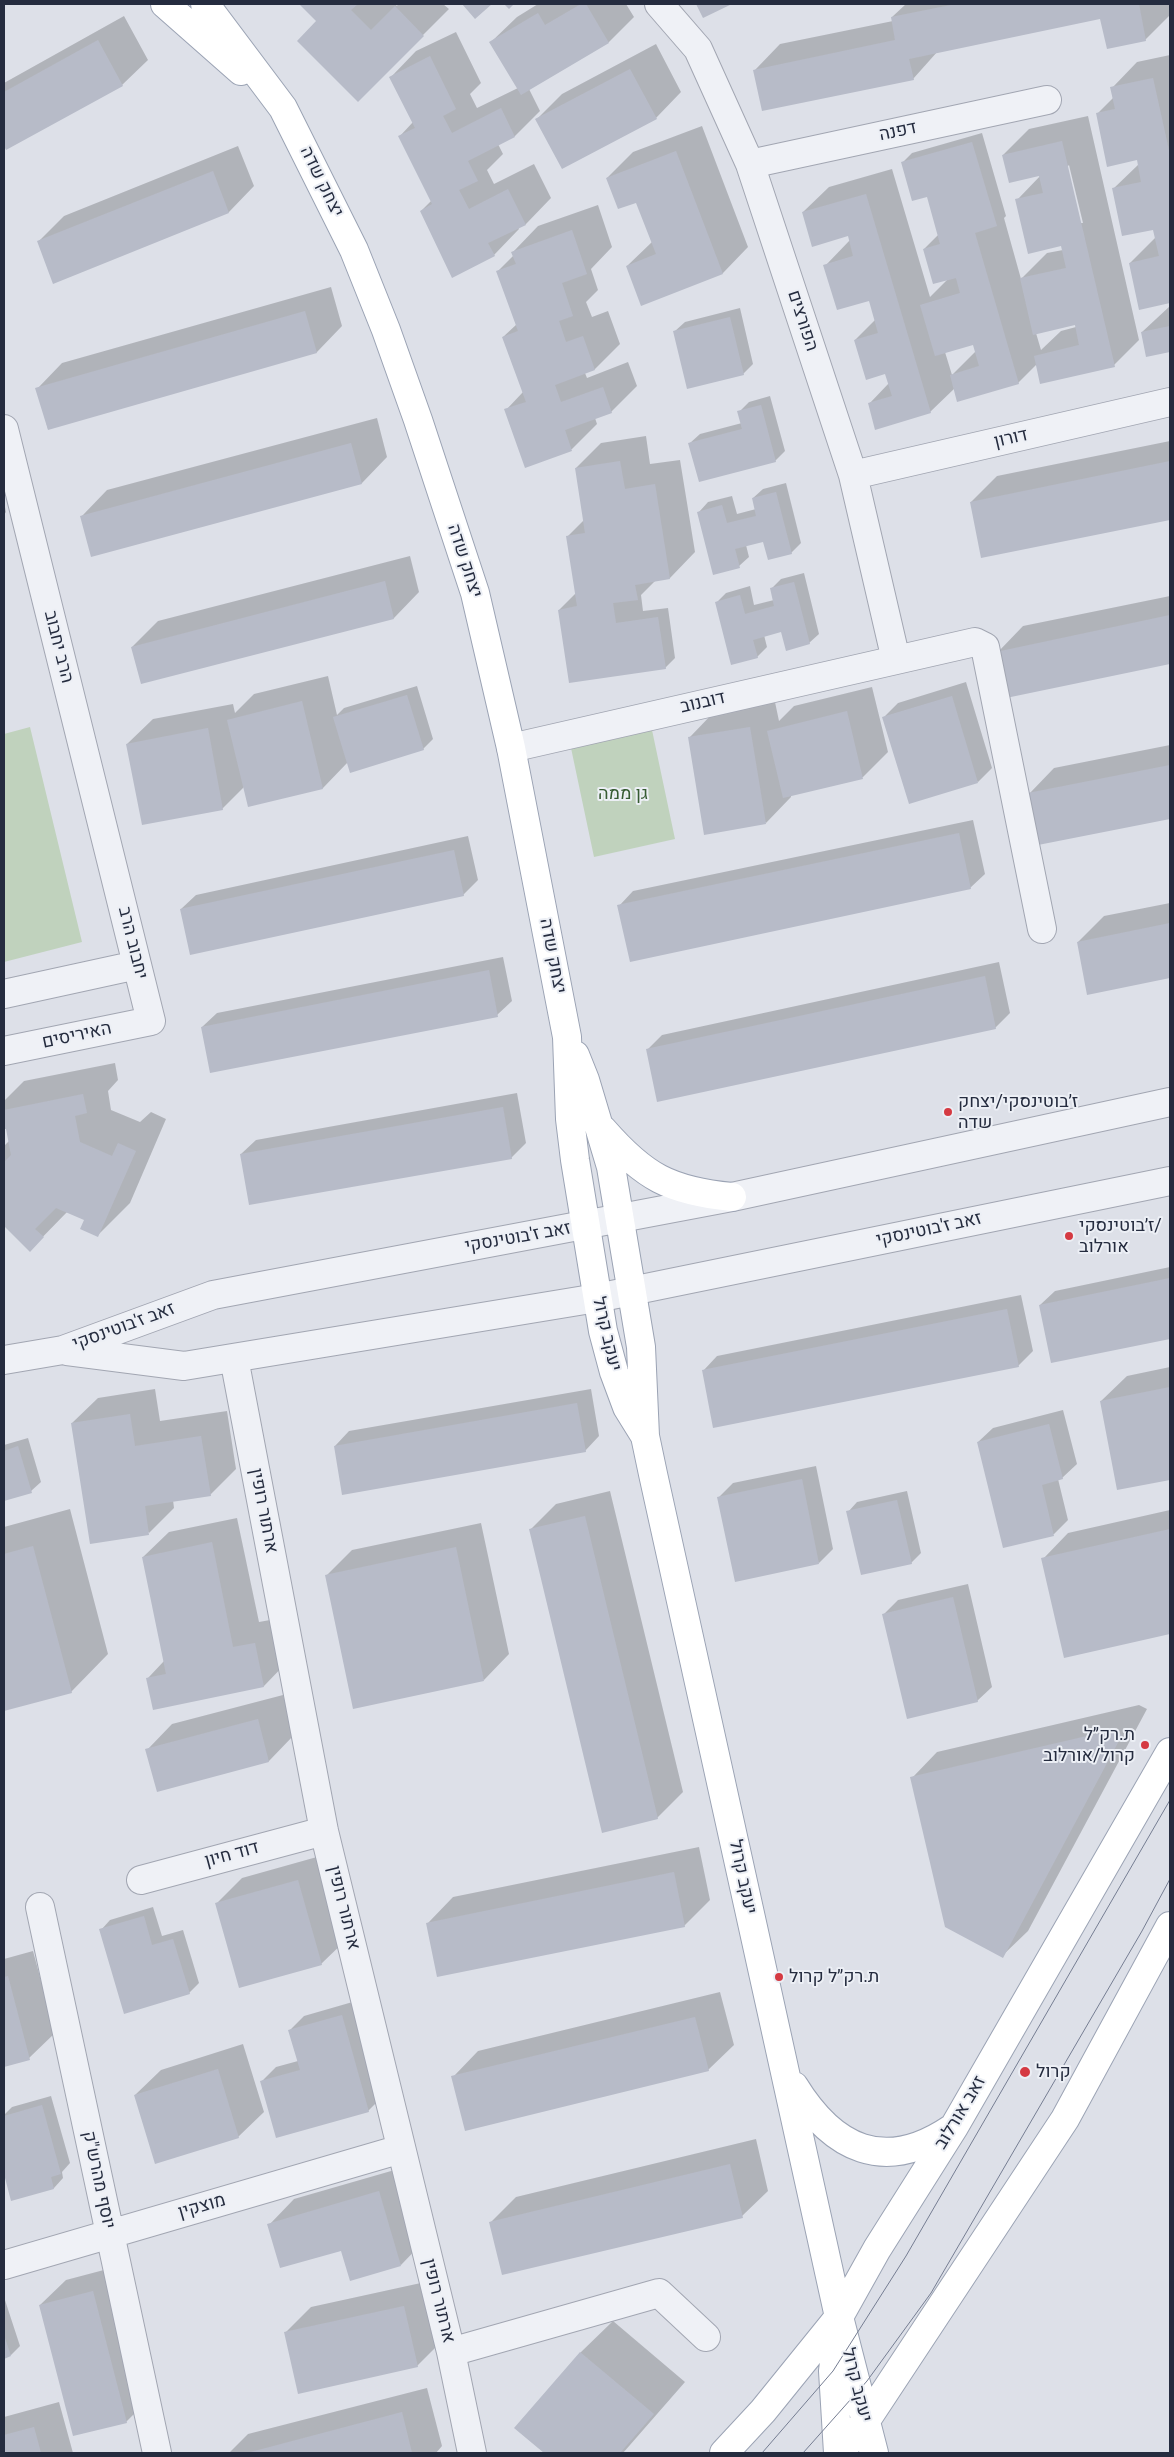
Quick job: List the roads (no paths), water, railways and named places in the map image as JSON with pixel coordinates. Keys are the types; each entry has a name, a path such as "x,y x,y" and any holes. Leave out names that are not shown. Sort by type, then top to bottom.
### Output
{"main road":[{"name":"יצחק שדה","path":"165,4 283,108"},
{"name":"יצחק שדה","path":"205,4 283,108 354,250 386,330 475,593 512,748 568,1037 570,1120 585,1226"},
{"name":"יצחק שדה","path":"568,1037 585,1080 611,1167 632,1291"},
{"path":"599,1126 626,1156 668,1184 699,1194 732,1197"},
{"name":"יעקב קרול","path":"585,1226 603,1331 614,1372 627,1407 645,1436"},
{"name":"יעקב קרול","path":"632,1291 641,1347 645,1436 838,2317 874,2453"},
{"name":"זאב אורלוב","path":"724,2453 763,2411 838,2317 877,2249 954,2127 1170,1752"},
{"path":"838,2453 865,2422 1064,2119 1170,1926"},
{"path":"785,2071 816,2117 844,2141 890,2153 923,2145 954,2127"},
{"name":"יעקב קרול","path":"838,2317 833,2370 838,2453"}],"street":[{"name":"הפורצים","path":"659,4 698,49 750,164 853,475 896,660"},
{"name":"דפנה","path":"750,164 1047,100"},
{"name":"דורון","path":"853,475 1170,402"},
{"name":"הרב יחבוב","path":"4,429 113,865"},
{"name":"דובנוב","path":"512,748 974,642 985,647 1042,929"},
{"name":"יחבוב הרב","path":"113,865 151,1021"},
{"path":"4,994 137,965"},
{"name":"האיריסים","path":"4,1051 151,1021"},
{"name":"זאב ז'בוטינסקי","path":"63,1350 213,1294 585,1226 732,1197 1170,1102"},
{"name":"זאב ז'בוטינסקי","path":"63,1350 184,1366 597,1298 1170,1181"},
{"path":"4,1360 63,1350"},
{"name":"ארתור רופין","path":"234,1358 324,1831 451,2352 472,2453"},
{"name":"דוד חיון","path":"141,1880 324,1831"},
{"name":"יוסף מהרש\"ק","path":"40,1907 157,2453"},
{"name":"מוצקין","path":"4,2265 401,2149"},
{"path":"451,2352 659,2293 706,2337"}],"tram line":[{"path":"762,2453 833,2371 906,2256 1170,1800"},
{"path":"803,2453 867,2381 931,2293 1142,1931 1170,1879"}],"place":[{"name":"ז׳בוטינסקי/יצחק שדה","path":"948,1112"},
{"name":"ז׳בוטינסקי/ אורלוב","path":"1069,1236"},
{"name":"ת.רק״ל קרול/אורלוב","path":"1145,1745"},
{"name":"ת.רק״ל קרול","path":"779,1977"},
{"name":"קרול","path":"1025,2072"}],"park label":[{"name":"גן ממה","path":"623,794"}]}
